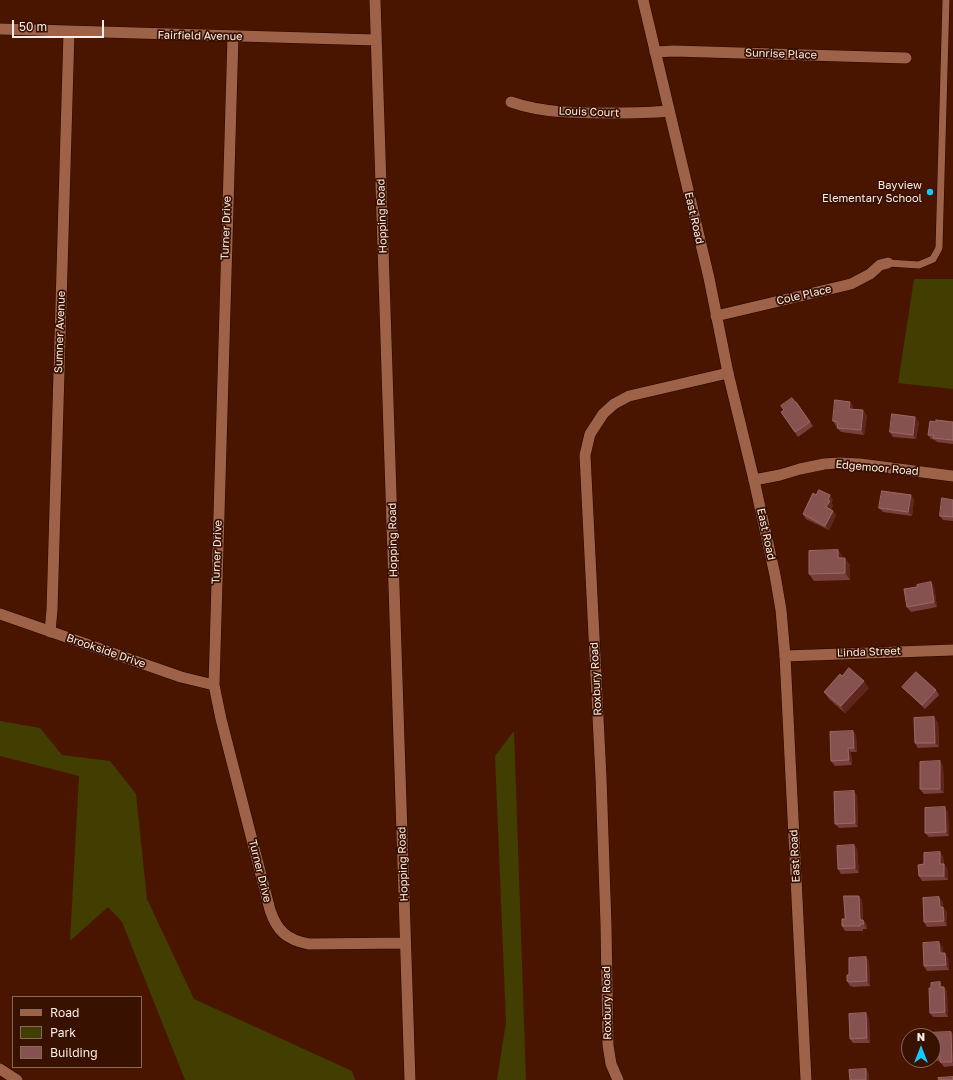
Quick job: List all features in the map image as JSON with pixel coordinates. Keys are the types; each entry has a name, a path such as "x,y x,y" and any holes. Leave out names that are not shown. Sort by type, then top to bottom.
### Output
{"street":[{"name":"Hopping Road","path":"375,0 393,536 404,943 410,1080"},
{"name":"East Road","path":"643,0 709,278 728,373 754,480 781,610 785,656 806,1080"},
{"name":"Fairfield Avenue","path":"0,29 376,40"},
{"name":"Sumner Avenue","path":"50,632 52,610 69,32"},
{"name":"Turner Drive","path":"232,36 214,685 221,719 268,903 273,920 277,927 291,939 309,944 404,943"},
{"name":"Sunrise Place","path":"655,52 690,51 906,58"},
{"name":"Louis Court","path":"511,102 537,110 577,113 650,113 669,111"},
{"name":"Cole Place","path":"716,316 851,284 870,274 880,265 888,263"},
{"name":"Roxbury Road","path":"618,1080 611,1064 608,1045 606,925 601,785 585,455 587,441 603,414 614,404 629,396 728,373"},
{"name":"Edgemoor Road","path":"754,480 824,464 839,463 860,464 953,476"},
{"name":"Brookside Drive","path":"0,614 182,678 214,685"},
{"name":"Linda Street","path":"785,656 953,650"},
{"path":"0,1069 17,1080"}],"lane":[{"path":"888,263 919,265 933,259 939,248 946,0 953,1"}],"green space":[{"path":"914,279 953,279 953,389 898,383"},
{"path":"0,721 40,728 62,755 110,761 136,794 147,899 194,999 352,1071 355,1080 185,1080 122,922 108,907 70,941 79,776 0,756"},
{"path":"514,731 526,1080 497,1080 506,1022 495,756"}],"building":[{"path":"792,398 810,422 795,432 781,412 784,410 781,406"},
{"path":"835,400 850,402 849,409 863,410 861,430 837,428 838,422 833,421"},
{"path":"892,414 915,417 913,435 890,432"},
{"path":"936,420 953,422 953,440 933,438 934,435 928,435 930,421 936,422"},
{"path":"819,490 830,495 828,500 830,501 826,507 833,511 825,526 803,514 813,493 816,495"},
{"path":"882,491 911,495 908,512 879,508"},
{"path":"942,498 953,500 953,517 940,516"},
{"path":"838,550 838,558 845,558 845,573 809,574 809,551"},
{"path":"931,582 934,602 907,607 904,589 917,587 917,585"},
{"path":"849,668 864,681 841,706 824,692 840,674 842,676"},
{"path":"916,672 936,690 922,705 902,687"},
{"path":"934,717 935,743 915,743 914,718"},
{"path":"853,731 854,748 848,748 849,760 831,761 830,732"},
{"path":"940,761 940,789 920,789 920,762"},
{"path":"854,791 855,823 835,824 834,792"},
{"path":"945,807 946,832 925,833 925,808"},
{"path":"854,845 855,868 838,869 837,846"},
{"path":"940,852 940,864 944,864 944,876 919,876 918,865 924,864 924,853"},
{"path":"844,896 859,896 860,920 863,920 864,924 860,924 860,926 842,926 842,919 845,919"},
{"path":"939,897 940,907 943,907 944,921 924,922 923,898"},
{"path":"939,942 940,953 945,953 946,965 924,966 923,943"},
{"path":"866,957 867,981 847,981 847,975 849,975 849,958"},
{"path":"940,982 940,987 944,987 945,1012 930,1013 929,988 931,988 931,983"},
{"path":"866,1013 867,1038 850,1039 849,1014"},
{"path":"941,1032 951,1032 952,1062 941,1062"},
{"path":"866,1069 866,1080 850,1080 849,1070"},
{"path":"953,1077 953,1080 939,1080 938,1078"}],"place":[{"name":"Bayview Elementary School","path":"930,192"}]}
